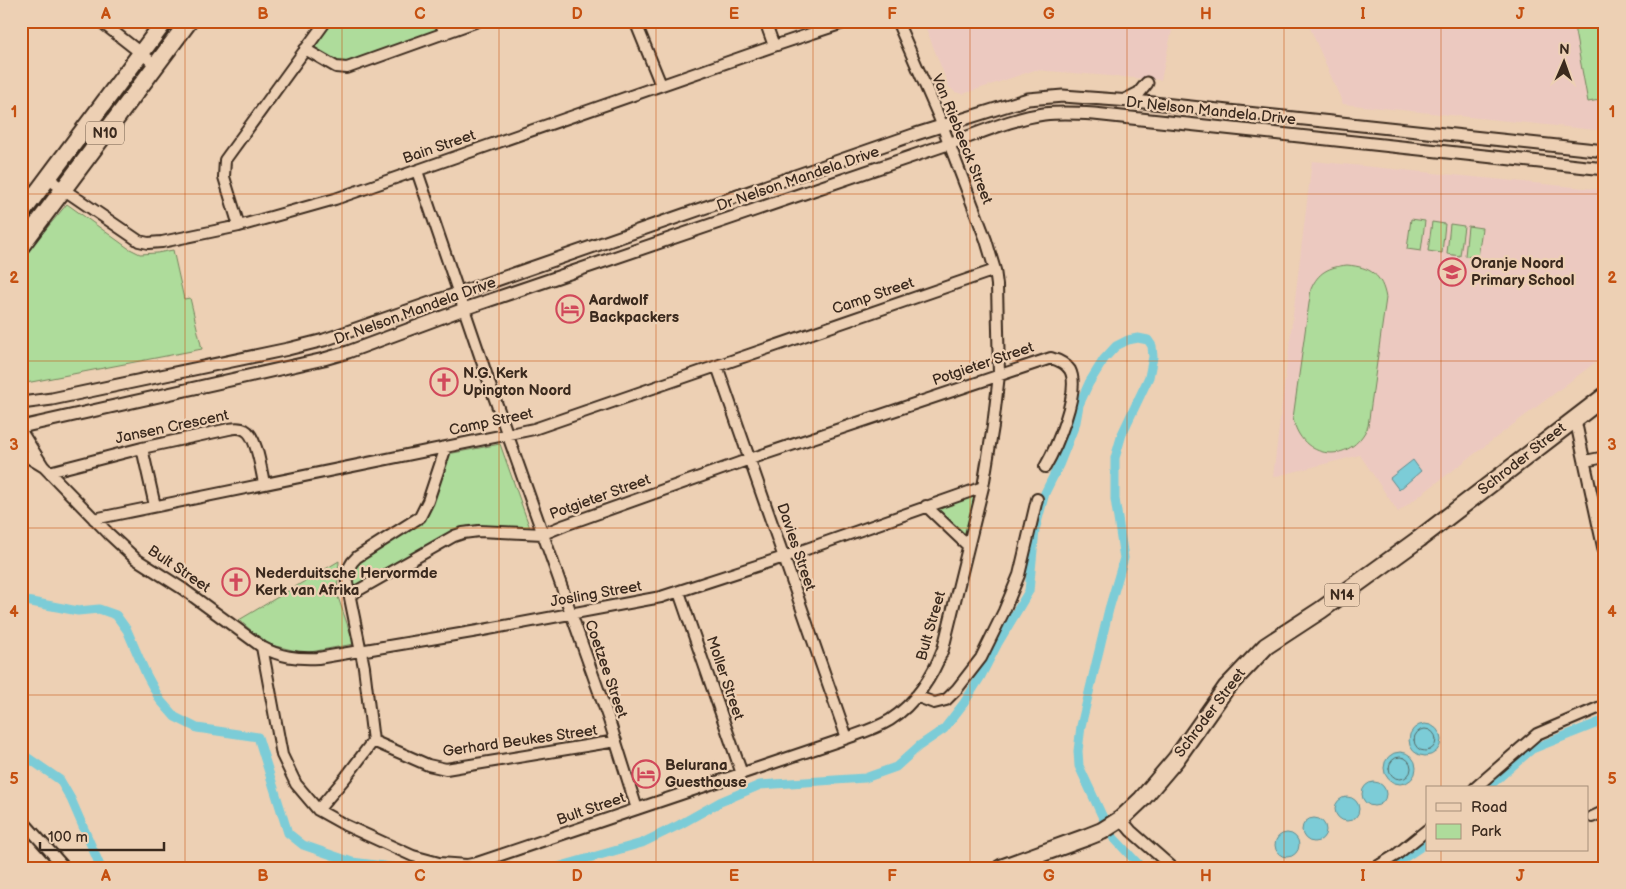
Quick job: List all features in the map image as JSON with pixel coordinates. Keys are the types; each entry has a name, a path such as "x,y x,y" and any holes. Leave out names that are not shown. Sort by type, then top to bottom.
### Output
{"highway":[{"name":"N10","path":"21,214 165,21"},
{"name":"N10","path":"21,246 189,21"},
{"name":"Schroder Street","path":"1001,868 1111,825 1142,799 1176,759 1226,688 1266,646 1321,610 1419,538 1605,396"}],"street":[{"path":"100,21 156,65"},
{"path":"239,226 224,177 225,160 326,21"},
{"path":"440,21 445,34"},
{"path":"305,49 336,68 347,68 478,21"},
{"path":"635,21 661,85"},
{"path":"765,21 774,46"},
{"name":"Bain Street","path":"48,178 128,235 145,243 162,242 239,226 335,199 849,21"},
{"name":"Van Riebeeck Street","path":"897,21 942,126 986,240 995,270"},
{"path":"1123,100 1137,94 1147,83"},
{"name":"Dr Nelson Mandela Drive","path":"21,403 52,399 324,340 942,126 1022,101 1039,98 1063,96 1123,100 1605,150"},
{"path":"1120,117 1150,104 1176,123"},
{"name":"Dr Nelson Mandela Drive","path":"21,429 114,405 324,359 348,352 464,309 948,144 1028,118 1043,115 1075,113 1120,117 1605,169"},
{"name":"Coetzee Street","path":"417,171 616,742 637,809"},
{"name":"Camp Street","path":"94,519 508,435 542,426 995,270"},
{"name":"Bult Street","path":"21,429 46,469 120,546 262,647 282,755 296,784 318,810 351,828 413,856 433,862 467,865 505,854 847,738 892,718 916,696 933,672 943,649 983,487 1000,375 999,322 995,270"},
{"name":"Potgieter Street","path":"350,595 463,532 543,534 750,459 1046,358 1052,358 1069,368 1072,396 1057,444 1045,467"},
{"name":"Davies Street","path":"717,366 847,738"},
{"path":"1575,418 1601,517 1605,556"},
{"name":"Jansen Crescent","path":"46,469 229,429 242,429 250,434 253,439 264,483"},
{"path":"318,810 373,741 361,652 347,571 352,562 363,552 417,519 421,514 428,501 446,447"},
{"path":"142,448 155,506"},
{"name":"Bult Street","path":"21,453 46,469"},
{"path":"1585,461 1605,457"},
{"name":"Josling Street","path":"262,647 280,656 300,659 318,658 639,602 679,592 784,557 983,487"},
{"path":"916,696 934,703 946,700 981,658 1019,576 1036,499"},
{"path":"926,506 967,546"},
{"name":"Moller Street","path":"679,592 742,774"},
{"path":"1477,786 1537,734 1605,705"},
{"name":"Gerhard Beukes Street","path":"373,741 428,765 441,768 463,767 616,742"},
{"path":"1592,817 1605,811"},
{"path":"21,819 65,868"},
{"path":"1111,825 1131,831 1173,868"},
{"path":"1375,868 1396,855 1426,831"}],"shaded area":[{"path":"923,21 1174,21 1161,80 1035,70 963,94 955,92 949,87"},
{"path":"1307,21 1605,21 1605,131 1343,104"},
{"name":"Oranje Noord Primary School","path":"1312,161 1605,190 1605,355 1398,512 1360,455 1273,477"}],"green space":[{"path":"328,21 437,21 442,35 349,69 308,48"},
{"path":"1573,21 1605,21 1605,99 1588,102"},
{"path":"67,204 128,248 140,254 173,250 184,299 190,298 202,349 21,384 21,259"},
{"path":"1411,219 1425,221 1421,251 1407,249"},
{"path":"1432,222 1445,224 1442,253 1428,251"},
{"path":"1450,224 1464,226 1460,256 1447,254"},
{"path":"1468,226 1482,228 1478,258 1465,256"},
{"path":"1347,265 1369,270 1374,274 1382,283 1386,298 1368,426 1360,439 1350,448 1339,452 1327,453 1316,450 1306,443 1298,432 1293,418 1311,289 1317,278 1325,271"},
{"path":"500,444 531,531 467,526 355,588 351,572 359,562 423,519 448,454"},
{"path":"976,490 965,537 933,506"},
{"path":"339,561 337,594 354,644 305,653 267,644 239,620"}],"water":[{"path":"1413,460 1421,471 1399,490 1390,478"},
{"path":"1425,724 1436,729 1441,740 1436,751 1425,756 1414,751 1409,740 1414,729"},
{"path":"1400,752 1406,753 1411,757 1415,762 1415,774 1411,779 1406,783 1400,784 1394,783 1389,779 1385,774 1384,768 1385,762 1389,757 1394,753"},
{"path":"1374,782 1379,783 1385,789 1385,799 1379,805 1374,806 1369,805 1363,799 1362,794 1363,789 1369,783"},
{"path":"1347,797 1352,798 1358,804 1358,814 1352,820 1347,821 1342,820 1336,814 1335,809 1336,804 1342,798"},
{"path":"1314,818 1319,819 1325,825 1325,835 1319,841 1314,842 1309,841 1303,835 1302,830 1303,825 1309,819"},
{"path":"1287,833 1292,834 1298,840 1298,850 1292,856 1287,857 1282,856 1276,850 1275,845 1276,840 1282,834"}],"waterway":[{"path":"554,868 642,843 720,802 760,785 865,778 896,767 919,746 944,729 964,703 981,676 1029,591 1035,530 1045,493 1059,465 1076,422 1079,405 1089,383 1104,359 1116,346 1128,340 1138,338 1148,340 1152,346 1153,357 1149,377 1122,434 1115,458 1115,499 1124,558 1109,609 1081,726 1078,751 1079,766 1111,835 1142,868"},
{"path":"21,600 78,611 99,609 116,615 127,630 146,674 160,700 175,717 197,728 258,737 288,833 303,845 352,862 399,868"},
{"path":"1489,786 1532,749 1605,720"},
{"path":"21,753 60,780 71,799 101,868"},
{"path":"1389,868 1426,842"}],"place":[{"name":"Oranje Noord Primary School","path":"1452,272"},
{"name":"Aardwolf Backpackers","path":"570,309"},
{"name":"N.G. Kerk Upington Noord","path":"444,382"},
{"name":"Nederduitsche Hervormde Kerk van Afrika","path":"236,582"},
{"name":"Belurana Guesthouse","path":"646,774"}]}
